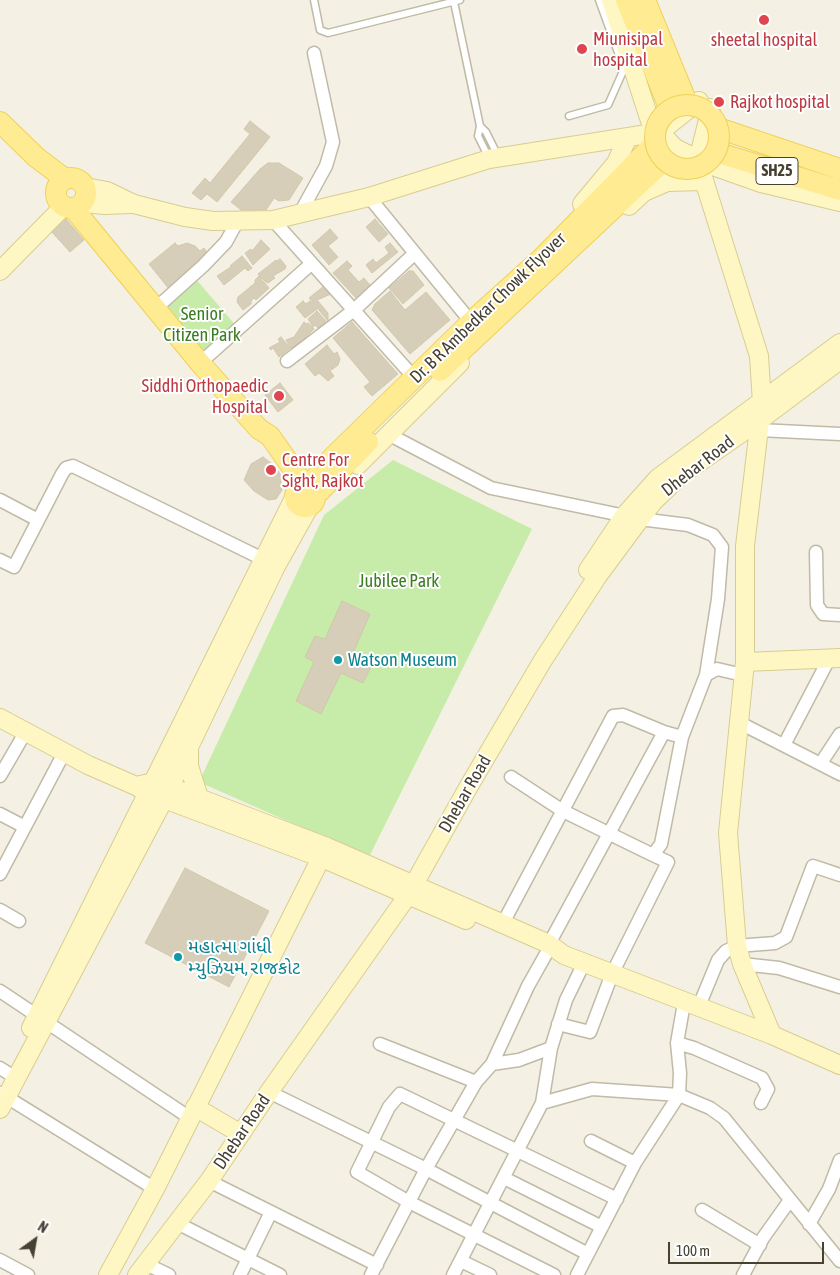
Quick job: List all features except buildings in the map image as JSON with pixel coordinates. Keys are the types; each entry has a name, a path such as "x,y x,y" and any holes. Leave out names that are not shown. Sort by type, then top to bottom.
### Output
{"main road":[{"path":"626,0 692,106 707,112 718,128 719,138 707,154 708,161 690,169 681,168 660,145 658,124 692,106"},
{"path":"645,0 692,106"},
{"path":"0,122 71,195 155,309 259,429 270,436 310,490"},
{"name":"SH25","path":"718,128 840,168"},
{"name":"Dr. B R Ambedkar Chowk Flyover","path":"310,490 422,388 660,145"},
{"name":"SH25","path":"707,154 840,190"}],"street":[{"path":"611,0 650,121 660,145"},
{"path":"652,0 713,166 761,183 840,202"},
{"path":"298,214 326,166 333,142 314,53"},
{"path":"660,145 692,106"},
{"path":"692,106 732,125 840,161"},
{"path":"155,1188 4,1086 41,1020 154,789 269,562 310,490 322,460 467,317 543,246 594,192 616,163 628,137"},
{"path":"1,267 71,195 108,191 134,204 185,217 237,222 273,220 369,197 494,158 628,137 675,148 689,155 707,154"},
{"path":"707,154 704,180 759,356 761,418 745,546 744,669 728,834 737,946 742,964 772,1035"},
{"path":"310,490 343,479 390,435 464,360 644,192 667,182 704,180"},
{"path":"369,197 467,317"},
{"path":"273,220 410,373"},
{"path":"155,309 203,266 226,242 237,222"},
{"path":"287,361 354,310 414,254"},
{"path":"200,363 311,264"},
{"name":"Dhebar Road","path":"761,418 840,344"},
{"name":"Dhebar Road","path":"142,1269 209,1181 406,887 535,654 632,517 653,502 681,475 840,360"},
{"path":"761,418 840,432"},
{"path":"390,435 491,488 632,517 688,525 714,535 722,547 718,599 706,675 682,737 661,844 653,855"},
{"path":"0,560 14,567 62,474 66,468 73,466 269,562"},
{"path":"0,500 38,520"},
{"path":"816,552 817,605 823,614 840,615"},
{"path":"154,789 190,746 269,562"},
{"path":"706,675 717,669 744,669 835,659"},
{"path":"784,745 835,659"},
{"path":"503,923 613,716 623,715 664,732 682,737"},
{"path":"0,718 64,753 154,789 324,852"},
{"path":"740,723 840,774"},
{"path":"209,1181 271,1212 374,1270 426,1169 476,1082 492,1064 528,986 553,951 610,834 664,732"},
{"path":"0,776 25,733"},
{"path":"821,764 840,734"},
{"path":"190,746 189,766 198,798"},
{"path":"0,874 64,753"},
{"path":"511,777 563,811 668,862 612,974 590,1032 558,1024"},
{"path":"154,789 198,798 553,951 772,1035 840,1065"},
{"path":"0,814 25,827"},
{"path":"108,1275 155,1188 324,852"},
{"path":"577,1275 635,1163 679,1095 680,1073 677,1042 691,1004 718,960 726,951 737,946 775,943 786,937 813,866 840,876"},
{"path":"406,887 503,923 553,951"},
{"path":"0,910 19,921"},
{"path":"453,1275 492,1204 542,1103 551,1048 558,1024 566,1000 584,963"},
{"path":"742,964 779,968 840,987"},
{"path":"0,991 41,1020 192,1112 241,1134"},
{"path":"677,1042 762,1078 768,1089 761,1103"},
{"path":"380,1044 476,1082"},
{"path":"492,1064 519,1060 551,1048"},
{"path":"542,1103 592,1089 679,1095 710,1108 724,1118 840,1261"},
{"path":"269,1092 426,1169 588,1254"},
{"path":"554,1275 409,1202 357,1172 389,1107 400,1094 616,1198"},
{"path":"592,1141 635,1163"},
{"path":"809,1224 829,1189 840,1160"},
{"path":"504,1178 602,1227"},
{"path":"743,1275 760,1245 790,1200"},
{"path":"702,1210 760,1245"},
{"path":"240,1275 271,1212"},
{"path":"177,1223 280,1275"},
{"path":"0,1260 28,1275"},
{"path":"461,1261 490,1275"},
{"path":"142,1269 169,1275"}],"lane":[{"path":"314,0 320,30 328,33 434,3 457,1 480,126 478,136 494,158"},
{"path":"569,116 608,104 624,68 599,0"}],"green space":[{"name":"Senior Citizen Park","path":"194,277 238,328 200,363 155,309"},
{"name":"Jubilee Park","path":"393,460 532,529 369,857 199,782 324,515"}],"place":[{"name":"sheetal hospital","path":"764,20"},
{"name":"Miunisipal hospital","path":"582,49"},
{"name":"Rajkot hospital","path":"719,102"},
{"name":"Siddhi Orthopaedic Hospital","path":"279,396"},
{"name":"Centre For Sight, Rajkot","path":"271,470"},
{"name":"Watson Museum","path":"338,660"},
{"name":"મહાત્મા ગાંધી મ્યુઝિયમ, રાજકોટ","path":"178,957"}]}
